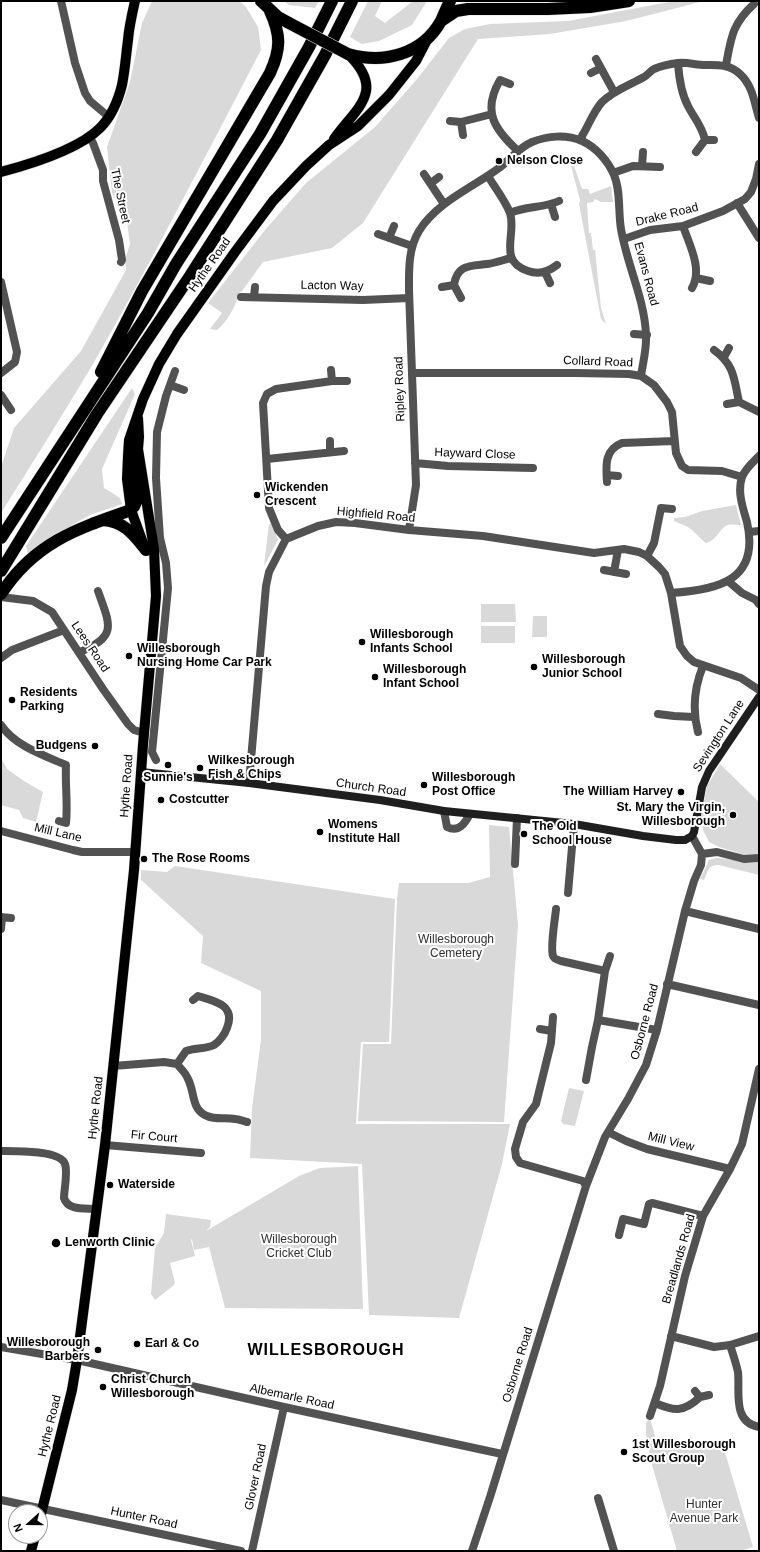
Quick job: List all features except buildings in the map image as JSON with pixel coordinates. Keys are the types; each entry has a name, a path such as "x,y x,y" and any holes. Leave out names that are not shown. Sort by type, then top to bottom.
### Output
{"highway":[{"path":"1,538 148,313 176,264 260,134 309,47 332,1"},
{"path":"1,571 97,414 190,276 277,140 325,55 352,1"},
{"path":"263,4 289,23 348,54 376,59 395,57 420,44 429,36 441,21 450,1"},
{"path":"441,21 456,11 468,9 555,9 590,7 629,1"},
{"path":"77,420 142,291 272,69 279,47 275,22 263,4"},
{"path":"2,593 17,572 49,544 73,531 131,510"},
{"path":"100,520 116,522 126,528 135,536 146,550"}],"main road":[{"path":"1,172 24,166 77,144 100,128 109,117 116,104 122,86 128,38 135,1"},
{"name":"Hythe Road","path":"329,145 358,126 389,95 416,61 429,36"},
{"name":"Hythe Road","path":"155,573 131,510 128,479 129,440 151,380 166,352 235,252 289,182 329,145 364,100 367,92 365,79 361,68 348,54"},
{"name":"Hythe Road","path":"43,1504 72,1390 77,1360 105,1145 135,852 156,596 154,549 138,448 138,418"},
{"path":"131,510 135,507 137,502 134,469 138,448"}],"street":[{"path":"61,1 75,62 85,93 90,102 109,117"},
{"path":"726,66 734,27 739,19 755,5"},
{"path":"596,59 614,92"},
{"path":"582,141 582,136 596,110 607,97 644,77 654,69 678,63 691,62 703,65 726,66 740,74 757,96 759,118"},
{"path":"678,63 681,89 684,99 703,131 705,140 696,152"},
{"path":"591,72 601,68"},
{"path":"510,84 500,80 493,91 491,104 492,114 500,133 518,151"},
{"path":"450,121 461,122 492,114"},
{"path":"461,122 463,135"},
{"name":"The Street","path":"89,136 103,170 103,181 118,240 122,260 121,262"},
{"name":"Ripley Road","path":"409,530 416,485 409,298 409,270 412,246 423,224 444,204 501,167 518,151 538,140 561,136 582,141"},
{"path":"705,140 714,140"},
{"name":"Evans Road","path":"582,141 588,144 603,157 613,173 617,188 620,222 641,298 646,335 645,355 641,376"},
{"path":"642,166 643,152"},
{"name":"Drake Road","path":"624,239 645,231 683,226 723,211 745,199 751,192 756,179 759,164"},
{"path":"613,173 633,166 660,167"},
{"path":"424,174 444,204"},
{"path":"488,176 510,213 512,226 510,251 516,265 536,273 545,272 557,265"},
{"path":"431,183 439,177"},
{"path":"510,213 526,208 551,204 559,200"},
{"path":"737,203 759,238"},
{"path":"551,204 555,216"},
{"path":"390,238 394,226"},
{"path":"683,226 696,267 696,278 692,288"},
{"path":"378,234 412,246"},
{"path":"461,298 454,285 456,276 465,267 488,264 512,258"},
{"path":"545,272 550,283"},
{"path":"696,278 710,281"},
{"path":"1,282 17,352 15,362 1,373"},
{"path":"442,287 454,285"},
{"path":"254,296 255,287"},
{"name":"Lacton Way","path":"241,297 254,296 363,300 409,298"},
{"path":"634,334 646,335"},
{"path":"724,357 729,348"},
{"path":"714,350 724,357 736,381 739,402"},
{"path":"331,370 332,381"},
{"name":"Hythe Road","path":"156,760 152,752 168,588 168,573 160,538 156,478 157,432 170,385 176,371"},
{"name":"Collard Road","path":"412,373 576,373 629,374 641,376 654,385 668,402 674,422 674,441 678,460 682,466 688,470 722,471 742,477"},
{"path":"249,783 266,586 269,572 286,539 278,530 269,508 263,403 267,394 276,389 332,381 347,381"},
{"path":"170,385 184,390"},
{"path":"1,395 10,410"},
{"path":"727,404 739,402 759,412"},
{"path":"330,441 330,452"},
{"path":"618,476 607,479 607,457 612,448 622,443 674,441"},
{"path":"267,459 344,451"},
{"path":"671,593 712,588 728,581 744,568 749,554 749,532 740,497 742,477 759,456"},
{"name":"Hayward Close","path":"415,463 448,466 534,468"},
{"path":"647,556 654,544 661,508 672,509"},
{"name":"Highfield Road","path":"286,539 318,526 336,522 483,536 594,553 630,550 647,556 660,567 665,574 671,593 680,646 687,656 694,662 703,666 741,678 759,690"},
{"path":"749,532 759,531"},
{"path":"614,572 618,550"},
{"path":"604,570 626,574"},
{"path":"155,573 168,573"},
{"path":"728,581 742,593 756,600 759,604"},
{"path":"80,652 95,645 106,636 108,625 98,591"},
{"name":"Lees Road","path":"2,593 33,601 52,612 128,724 134,730 144,733"},
{"path":"1,658 12,650 64,630"},
{"path":"698,732 694,716 695,692 703,666"},
{"path":"147,695 158,697"},
{"name":"Sevington Lane","path":"692,836 702,787 709,771 759,697"},
{"path":"658,714 694,716"},
{"path":"1,725 10,736 21,744 66,765 66,823 59,821"},
{"name":"Church Road","path":"141,772 249,783 380,800 470,814 574,824 676,840 685,840 692,836"},
{"path":"444,810 447,827 452,830 462,826 470,814"},
{"path":"515,864 517,818"},
{"path":"568,893 574,824"},
{"name":"Mill Lane","path":"1,831 82,852 135,852"},
{"path":"692,836 702,854 717,852 744,859 759,858"},
{"name":"Osborne Road","path":"472,1551 586,1186 601,1146 608,1132 644,1070 657,1030 685,911 694,881 701,865 702,854"},
{"path":"556,909 553,956 561,961 605,971"},
{"path":"685,911 759,929"},
{"path":"1,929 2,917 11,918"},
{"path":"586,1080 598,1020 605,971 610,956"},
{"path":"667,984 759,1005"},
{"path":"177,1064 186,1051 215,1044 226,1031 230,1020 230,1015 222,1004 196,995"},
{"path":"554,1017 536,1104 523,1122 515,1149 515,1154 520,1163 583,1181 586,1186"},
{"path":"598,1020 657,1030"},
{"path":"540,1029 552,1031"},
{"path":"113,1066 148,1062 177,1064 188,1078 193,1100 200,1112 213,1118 235,1118 247,1122"},
{"name":"Breadlands Road","path":"650,1416 655,1403 684,1276 703,1216 730,1169 742,1144 759,1069"},
{"name":"Mill View","path":"608,1132 647,1149 730,1169"},
{"name":"Fir Court","path":"105,1145 201,1153"},
{"path":"1,1151 52,1154 61,1158 66,1166 65,1203 69,1207 96,1209"},
{"path":"619,1235 623,1219 644,1224 648,1204 652,1203 703,1216"},
{"path":"671,1336 714,1347 730,1345 759,1336"},
{"path":"730,1345 737,1370 738,1407 740,1413 748,1422 759,1427"},
{"name":"Albemarle Road","path":"1,1347 77,1360 502,1454"},
{"path":"655,1403 677,1410 691,1405 697,1394 709,1395"},
{"name":"Glover Road","path":"252,1551 284,1407"},
{"path":"598,1498 614,1551"},
{"name":"Hunter Road","path":"1,1500 21,1504"},
{"name":"Hunter Road","path":"48,1514 241,1551"}],"green space":[{"path":"152,1 240,1 246,7 258,27 261,50 115,325 82,383 1,513 1,467 14,428 81,351 126,270 125,259 130,244 127,222 112,193 107,147 130,82 142,23"},
{"path":"284,1 319,1 315,8 289,5"},
{"path":"368,1 382,1 375,16 385,23 413,1 427,1 412,25 379,41 362,44 350,37"},
{"path":"674,1 704,1 626,21 550,34 478,39 363,223 332,248 263,262 239,293 228,318 217,330 210,329 222,313 208,303 265,230 306,183 375,127 417,79 449,38 465,29 490,24 568,21"},
{"path":"572,160 582,189 588,189 590,194 611,186 613,202 601,202 595,199 593,202 587,203 589,233 591,233 593,250 595,250 601,308 606,324 601,319 579,204 580,200 570,162"},
{"path":"132,388 135,394 102,469 104,488 120,498 122,504 90,515 55,535 28,554 26,546"},
{"path":"736,505 741,525 728,525 722,529 714,539 706,543 690,528 674,521 674,518 685,517 702,511"},
{"path":"269,524 272,524 278,540 264,566"},
{"path":"481,604 515,604 516,622 481,622"},
{"path":"533,616 547,616 547,637 532,637"},
{"path":"481,626 515,626 515,643 481,643"},
{"path":"1,758 7,769 43,792 36,822 23,818 19,810 1,805"},
{"path":"720,764 759,802 759,855 751,857 719,847 709,842 703,830 701,816 707,786"},
{"name":"Willesborough Cemetery","path":"489,825 509,827 518,925 504,1122 358,1121 363,1044 391,1044 397,899 399,883 468,883 490,877"},
{"path":"716,858 748,863 759,862 759,875 715,865 710,867 704,880 700,879 709,860"},
{"path":"175,866 395,899 389,1042 361,1042 356,1124 510,1124 502,1164 459,1318 369,1315 362,1164 250,1158 252,1109 261,1039 261,991 201,963 203,936 141,880 141,870 167,872"},
{"path":"569,1088 584,1091 575,1126 563,1124 561,1121"},
{"name":"Willesborough Cricket Club","path":"358,1166 363,1309 225,1308 209,1247 194,1250 192,1239 195,1256 170,1263 175,1283 173,1286 155,1300 151,1294 155,1248 164,1233 166,1214 211,1220 210,1227 206,1231 299,1176 320,1168"},
{"name":"Hunter Avenue Park","path":"650,1418 658,1447 722,1442 753,1547 740,1551 677,1551 650,1458 646,1423"}],"place":[{"name":"Nelson Close","path":"499,161"},
{"name":"Wickenden Crescent","path":"257,495"},
{"name":"Willesborough Infants School","path":"362,642"},
{"name":"Willesborough Nursing Home Car Park","path":"129,656"},
{"name":"Willesborough Junior School","path":"534,667"},
{"name":"Willesborough Infant School","path":"375,677"},
{"name":"Residents Parking","path":"12,700"},
{"name":"Budgens","path":"95,746"},
{"name":"Sunnie's","path":"168,765"},
{"name":"Wilkesborough Fish & Chips","path":"200,768"},
{"name":"Willesborough Post Office","path":"424,785"},
{"name":"The William Harvey","path":"681,792"},
{"name":"Costcutter","path":"161,800"},
{"name":"St. Mary the Virgin, Willesborough","path":"733,815"},
{"name":"Womens Institute Hall","path":"320,832"},
{"name":"The Old School House","path":"524,834"},
{"name":"The Rose Rooms","path":"144,859"},
{"name":"Waterside","path":"110,1185"},
{"name":"Lenworth Clinic","path":"56,1243"},
{"name":"Earl & Co","path":"137,1344"},
{"name":"Willesborough Barbers","path":"98,1350"},
{"name":"Christ Church Willesborough","path":"103,1387"},
{"name":"1st Willesborough Scout Group","path":"624,1452"}],"district":[{"name":"WILLESBOROUGH","path":"326,1351"}]}
